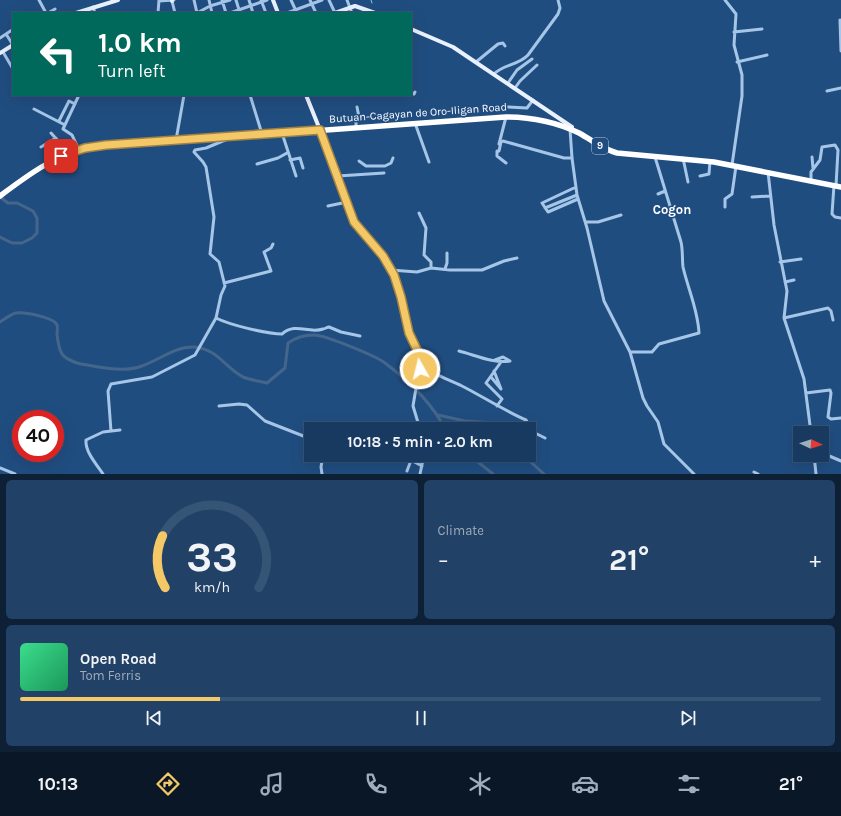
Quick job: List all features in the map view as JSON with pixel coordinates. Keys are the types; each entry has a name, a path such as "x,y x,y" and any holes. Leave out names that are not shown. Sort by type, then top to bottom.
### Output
{"highway":[{"name":"Butuan-Cagayan de Oro-Iligan Road","path":"2,195 53,160 78,150 106,145 506,117 539,119 570,129 613,151 631,155 655,155 710,161 837,186"}],"main road":[{"path":"79,12 118,0"},
{"path":"273,0 278,12"},
{"path":"338,12 350,7 358,6 373,12"},
{"path":"412,29 449,44 572,127 570,129"},
{"path":"2,52 12,46"},
{"path":"306,96 320,130"}],"street":[{"path":"39,0 46,12"},
{"path":"158,12 159,1 173,0 175,12"},
{"path":"194,0 197,12"},
{"path":"209,0 212,12"},
{"path":"199,12 210,6 230,0"},
{"path":"236,0 239,11 267,0"},
{"path":"249,0 253,12"},
{"path":"291,0 296,11 311,2 322,0"},
{"path":"329,0 335,12"},
{"path":"347,0 352,12"},
{"path":"494,74 503,67 524,59 528,55 558,14 560,10 558,0"},
{"path":"725,0 736,14 734,49 742,74 742,96 732,194 725,199 725,207"},
{"path":"262,1 266,12"},
{"path":"222,2 226,12"},
{"path":"311,2 316,12"},
{"path":"93,7 95,12"},
{"path":"49,12 55,9"},
{"path":"840,20 841,51"},
{"path":"734,32 762,29"},
{"path":"0,38 12,30"},
{"path":"6,34 12,43"},
{"path":"476,62 500,43 503,43 505,46"},
{"path":"2,52 12,67"},
{"path":"737,62 767,55"},
{"path":"508,83 517,70 532,59"},
{"path":"515,88 520,81 537,65"},
{"path":"827,91 841,88"},
{"path":"412,93 414,94 415,92"},
{"path":"78,150 72,135 64,130 79,96"},
{"path":"176,140 184,96"},
{"path":"250,96 262,134"},
{"path":"508,107 527,108 533,100"},
{"path":"59,121 70,102 75,104"},
{"path":"356,127 359,117 357,107"},
{"path":"34,109 65,125"},
{"path":"506,117 497,152 498,157 506,163"},
{"path":"415,123 429,162"},
{"path":"570,129 577,195 586,222 604,301 630,352 643,398 658,422 664,444 694,474"},
{"path":"320,130 358,227 383,256 391,270 399,292 409,333 421,358 421,365 414,398 414,409 418,422"},
{"path":"51,133 69,153"},
{"path":"282,133 296,176"},
{"path":"111,431 108,391 111,384 152,377 191,358 197,353 216,318 221,295 225,288 219,262 210,254 214,217 206,168 194,152 195,150 227,140 231,136"},
{"path":"41,147 56,138"},
{"path":"497,152 499,151 501,142 503,141 564,158 572,158"},
{"path":"811,181 811,172 820,160 822,147 830,145 837,146 837,186 832,214 835,217 841,218"},
{"path":"257,164 278,158 281,155 288,153"},
{"path":"630,352 652,352 658,344 699,333 698,323 683,266 684,252 655,155"},
{"path":"812,157 813,168"},
{"path":"290,160 300,158 303,168"},
{"path":"359,161 365,165 387,166 391,163 393,158"},
{"path":"683,158 688,182"},
{"path":"700,176 709,174 710,161"},
{"path":"363,175 365,165"},
{"path":"768,172 780,262 787,291 784,318 802,372 810,426"},
{"path":"338,176 384,173"},
{"path":"576,187 543,202 548,212 578,199"},
{"path":"658,194 665,191"},
{"path":"545,208 577,195"},
{"path":"752,197 770,196"},
{"path":"328,206 347,202"},
{"path":"664,210 670,208"},
{"path":"419,213 426,228 424,253 430,262 431,268"},
{"path":"586,222 598,222 621,216"},
{"path":"224,283 271,271 264,251 271,248 273,244"},
{"path":"445,269 447,263 447,253"},
{"path":"391,270 418,272 431,268 484,270 504,261 517,258"},
{"path":"780,262 800,259"},
{"path":"785,282 794,280"},
{"path":"784,318 828,308 831,311 832,320"},
{"path":"216,318 241,327 272,334 282,334 287,330 295,328 303,330 321,330 329,327 341,332 360,336"},
{"path":"460,351 501,362 510,361 503,357 495,360"},
{"path":"497,406 502,399 487,385 487,383 501,362"},
{"path":"421,365 433,374 460,385 497,406 526,420 533,432 545,438"},
{"path":"491,377 501,389 494,371"},
{"path":"806,393 830,390 831,393 828,417 831,419 841,418"},
{"path":"219,406 239,404 247,405 265,421 304,436"},
{"path":"103,474 90,454 85,442 88,438 111,431 120,430"},
{"path":"829,456 841,461"},
{"path":"322,462 322,474"},
{"path":"407,471 411,462"},
{"path":"413,462 422,466"},
{"path":"420,474 422,462"},
{"path":"812,474 816,472 815,462"},
{"path":"0,468 15,474"},
{"path":"754,472 758,474"}],"waterway":[{"path":"0,197 8,203 17,203 33,211 37,218 37,233 32,238 22,243 12,243 0,237"},
{"path":"0,322 16,313 32,314 45,317 55,322 57,326 60,351 69,360 81,364 112,369 135,368 174,351 187,347 194,347 209,351 243,377 267,383 285,368 288,343 304,336 320,336 350,346 385,363 403,377 427,401 442,422"},
{"path":"438,415 465,421 480,422"},
{"path":"478,462 493,474"},
{"path":"531,462 544,474"}],"district":[{"name":"Cogon","path":"672,209"}],"route":[{"path":"61,156 85,148 106,145 320,130 335,166 354,222 359,230 383,256 394,275 401,297 409,333 421,358 420,369"}]}
